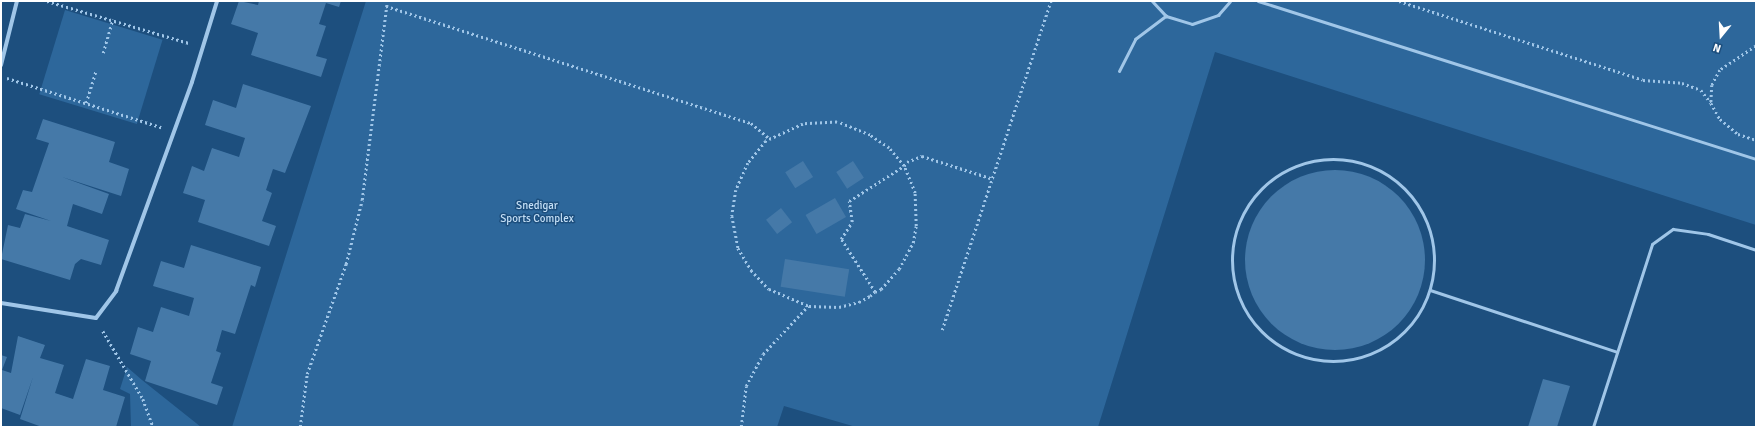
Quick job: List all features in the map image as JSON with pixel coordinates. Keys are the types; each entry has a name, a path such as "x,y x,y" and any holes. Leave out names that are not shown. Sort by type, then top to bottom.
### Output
{"street":[{"path":"1,65 17,1"},
{"path":"1,303 96,318 116,291 174,131 217,1"}],"lane":[{"path":"1152,1 1166,16 1178,22 1206,21 1218,15 1230,1"},
{"path":"1258,1 1756,159"},
{"path":"1118,71 1135,39 1166,16"},
{"path":"1320,159 1354,160 1386,173 1411,195 1428,224 1435,257 1430,290 1415,320 1391,343 1361,357 1334,360 1295,354 1266,337 1245,311 1235,286 1231,247 1241,215 1260,188 1294,166 1320,159"},
{"path":"1593,427 1652,244 1673,230 1708,234 1756,250"},
{"path":"1430,290 1617,352"}],"path":[{"path":"47,1 113,18 203,47"},
{"path":"300,427 307,374 346,264 362,200 387,1"},
{"path":"942,330 993,179 1050,1"},
{"path":"1399,1 1643,80 1682,82 1701,90 1711,103 1720,119 1738,134 1756,140"},
{"path":"386,6 751,123 770,139"},
{"path":"103,53 113,18"},
{"path":"1711,103 1712,85 1720,70 1756,46"},
{"path":"86,103 96,71"},
{"path":"1,76 174,131"},
{"path":"838,122 875,138 904,166 916,193 913,243 891,279 875,292 849,305 809,306 788,299 764,284 740,255 734,234 732,207 739,180 754,154 770,139 803,124 838,122"},
{"path":"875,292 841,239 852,222 849,201 922,156 993,179"},
{"path":"741,427 746,386 762,354 809,306"},
{"path":"96,318 143,398 153,427"}],"green space":[{"name":"Snedigar Sports Complex","path":"366,1 1756,1 1756,225 1215,52 1098,427 856,427 784,406 777,427 232,427"},
{"path":"65,10 163,40 137,124 39,94"},
{"path":"127,367 201,427 131,427 130,394 120,389"}],"building":[{"path":"239,1 258,5 259,1 341,1 339,7 326,3 319,24 326,26 316,56 327,59 321,77 251,55 258,33 231,24"},
{"path":"243,84 311,106 285,173 273,169 266,190 272,193 262,221 276,226 269,246 198,222 205,200 183,193 192,166 204,171 212,148 239,157 245,138 205,125 213,100 236,108"},
{"path":"43,119 115,142 109,162 129,169 121,196 62,177 109,194 102,214 73,204 67,226 109,240 101,265 81,259 75,264 70,280 1,259 8,225 20,228 25,214 51,221 16,209 23,190 32,192 49,143 36,139"},
{"path":"803,161 813,177 795,188 785,172"},
{"path":"853,161 864,178 847,189 836,172"},
{"path":"1335,170 1352,172 1369,177 1385,185 1404,203 1410,210 1421,234 1425,260 1423,277 1418,294 1410,310 1392,329 1385,335 1361,346 1335,350 1318,348 1301,343 1285,335 1266,317 1260,310 1249,286 1245,260 1247,243 1252,226 1260,210 1278,191 1285,185 1309,174"},
{"path":"835,198 846,217 817,234 806,215"},
{"path":"781,208 792,222 777,234 766,220"},
{"path":"191,245 261,267 255,287 251,285 235,334 222,330 216,351 221,353 211,383 223,387 217,405 145,381 151,361 130,354 138,327 153,332 161,307 189,316 194,298 153,286 161,261 184,268"},
{"path":"785,259 849,269 845,297 781,287"},
{"path":"18,336 45,345 40,358 64,365 55,393 73,399 86,359 110,366 103,390 125,397 116,427 42,427 20,419 33,377 20,415 1,408 1,355 7,357 2,370 11,373"},
{"path":"1543,379 1570,386 1557,427 1528,427"}]}
